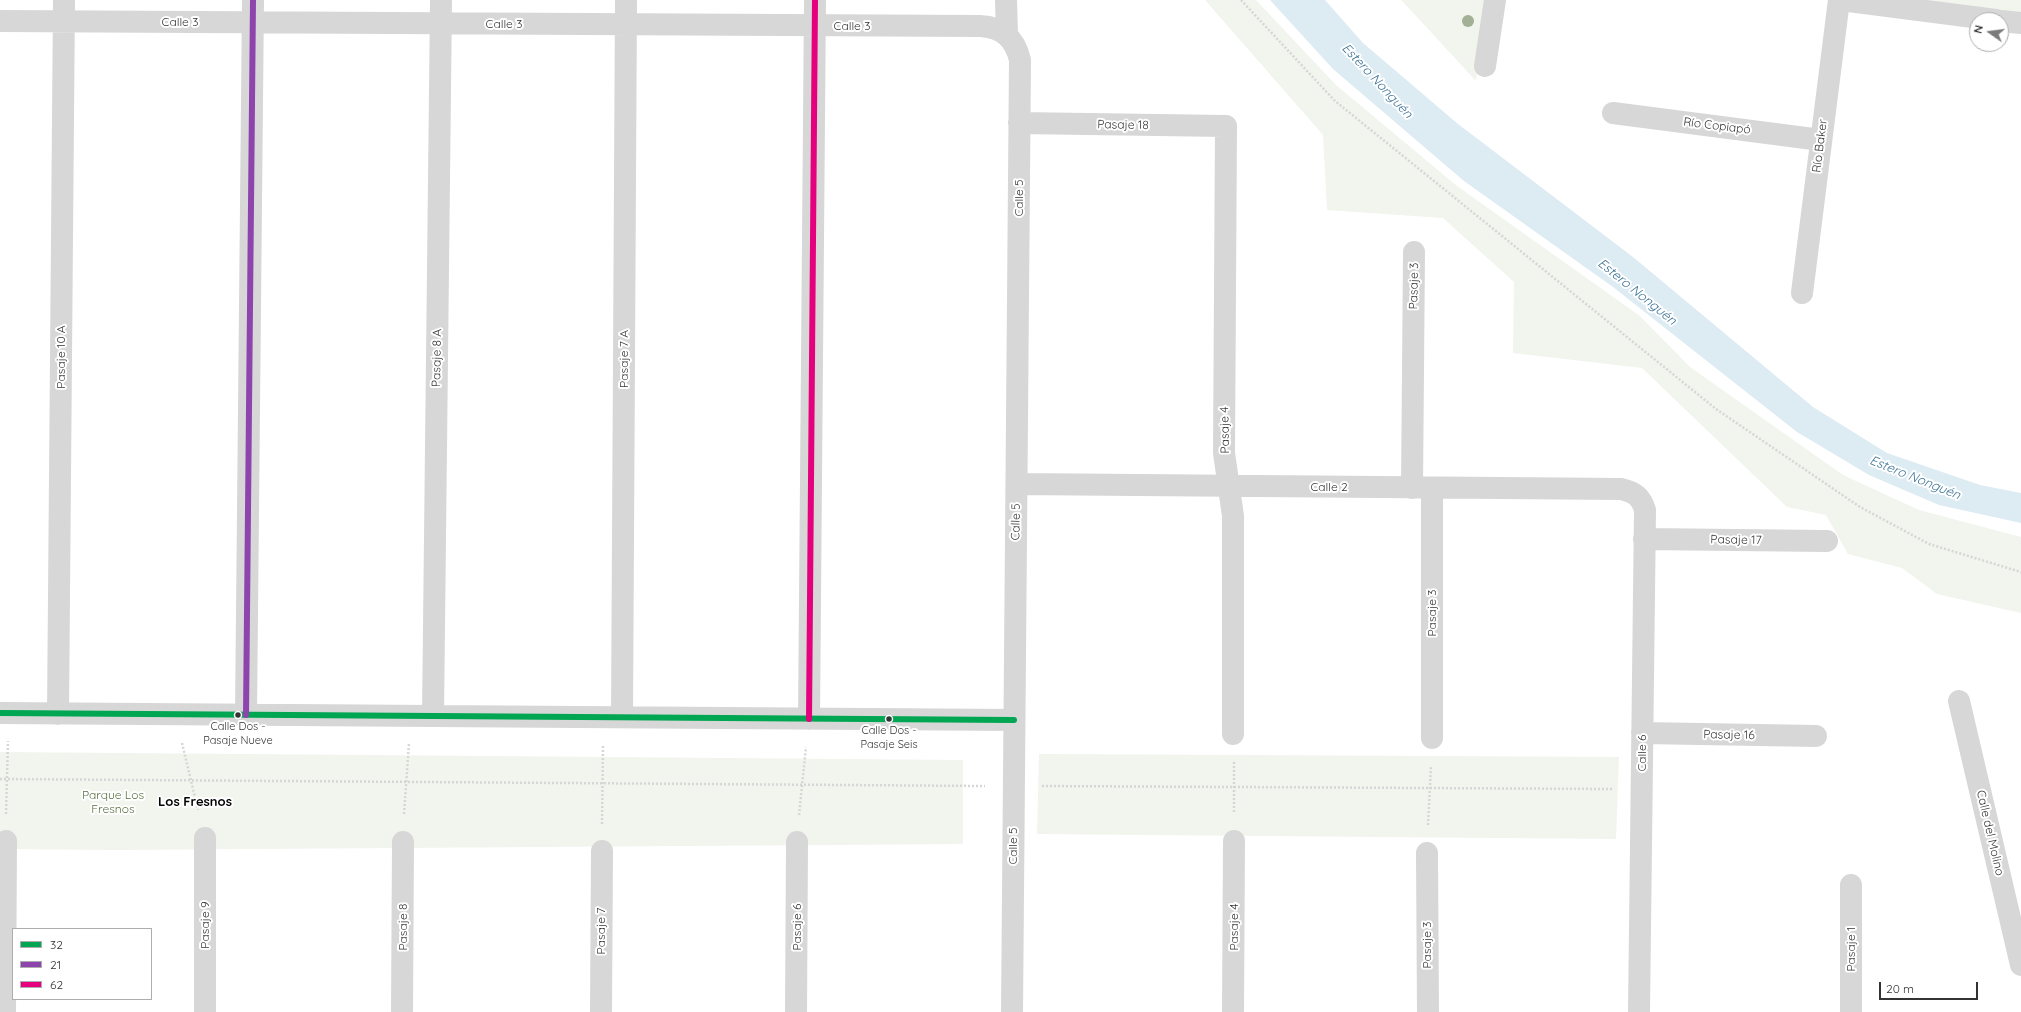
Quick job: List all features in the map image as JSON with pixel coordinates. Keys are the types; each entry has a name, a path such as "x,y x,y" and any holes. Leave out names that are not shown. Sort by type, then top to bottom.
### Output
{"street":[{"name":"Pasaje 10 A","path":"58,714 64,0"},
{"path":"246,715 253,0"},
{"name":"Pasaje 8 A","path":"434,716 441,0"},
{"name":"Pasaje 7 A","path":"612,717 626,0"},
{"path":"809,719 815,0"},
{"path":"1006,0 1007,35"},
{"path":"1485,66 1495,0"},
{"path":"1840,0 1969,17"},
{"name":"Río Baker","path":"1802,293 1840,0"},
{"name":"Calle 3","path":"0,21 985,26 999,30 1007,35"},
{"path":"2009,22 2021,23"},
{"name":"Calle 5","path":"1007,35 1015,46 1020,60 1012,1012"},
{"name":"Río Copiapó","path":"1613,113 1821,140"},
{"name":"Pasaje 18","path":"1019,123 1226,126"},
{"name":"Pasaje 4","path":"1226,126 1224,453 1233,516 1233,734"},
{"name":"Pasaje 3","path":"1414,252 1432,738"},
{"name":"Calle 2","path":"1017,484 1621,490 1631,491 1639,496"},
{"name":"Calle 6","path":"1639,496 1645,510 1639,1012"},
{"name":"Pasaje 17","path":"1644,539 1827,541"},
{"name":"Calle del Molino","path":"1959,701 2021,965"},
{"path":"4,713 1014,720"},
{"name":"Pasaje 16","path":"1642,733 1816,736"},
{"name":"Pasaje 9","path":"205,838 205,1012"},
{"path":"5,1012 6,841"},
{"name":"Pasaje 4","path":"1233,1012 1234,841"},
{"name":"Pasaje 8","path":"402,1012 403,842"},
{"name":"Pasaje 6","path":"796,1012 797,842"},
{"name":"Pasaje 7","path":"601,1012 602,851"},
{"name":"Pasaje 3","path":"1427,853 1428,1012"},
{"name":"Pasaje 1","path":"1851,1012 1852,885"}],"path":[{"path":"1241,0 1335,101 1716,409 1860,507 1929,544 2021,572"},
{"path":"4,713 7,779 6,841"},
{"path":"175,714 205,838"},
{"path":"403,842 406,782 412,716"},
{"path":"602,851 602,783 612,717"},
{"path":"797,842 801,785 809,719"},
{"path":"1233,734 1234,841"},
{"path":"1427,853 1432,738"},
{"path":"0,779 1642,790"}],"green space":[{"path":"1205,0 1256,0 1336,85 1457,186 1640,316 1690,367 1843,475 1919,510 2021,537 2021,613 1937,594 1902,568 1848,554 1826,515 1787,507 1642,368 1513,353 1514,282 1443,218 1327,210 1323,135"},
{"path":"1401,0 1487,0 1476,81 1405,4"},
{"path":"1913,0 2021,0 2021,13"},
{"name":"Parque Los Fresnos","path":"0,752 963,760 963,844 116,850 0,849"},
{"path":"1039,754 1619,757 1616,839 1037,834"}],"water":[{"name":"Estero Nonguén","path":"1270,0 1325,0 1363,43 1458,124 1633,257 1813,407 1887,453 1980,485 2021,493 2021,523 1939,505 1869,475 1797,432 1613,287 1464,181 1333,69"}],"transit line":[{"name":"21","path":"246,715 253,0"},
{"name":"62","path":"809,719 815,0"},
{"name":"32","path":"0,713 1014,720"}],"place":[{"name":"Calle Dos - Pasaje Nueve","path":"238,715"},
{"name":"Calle Dos - Pasaje Seis","path":"889,719"}],"district":[{"name":"Los Fresnos","path":"195,802"}]}
